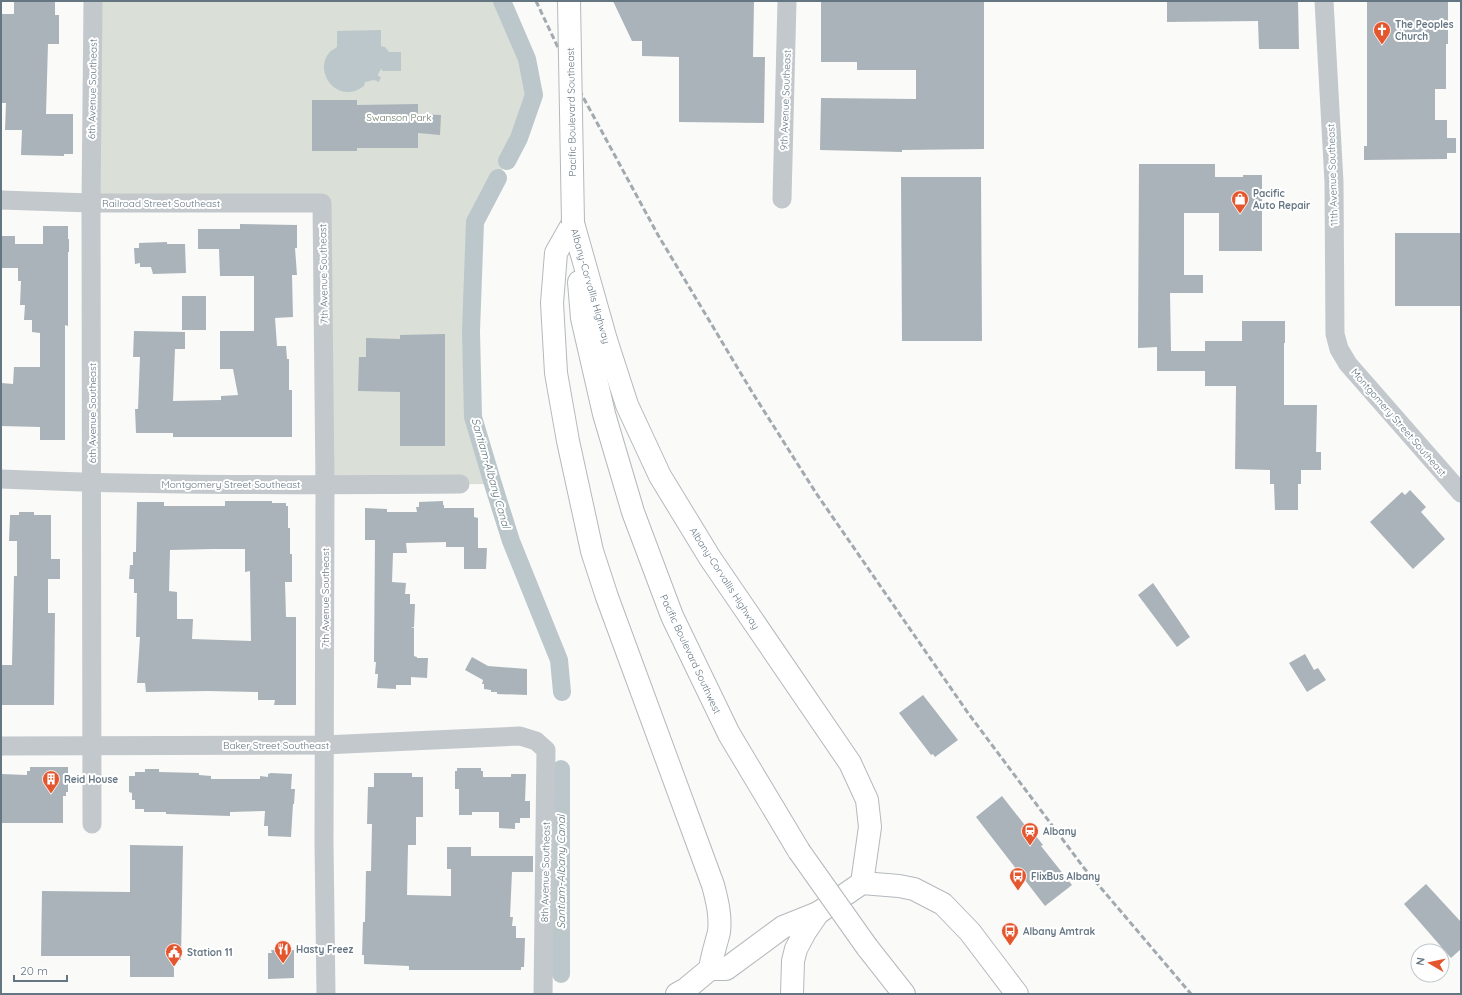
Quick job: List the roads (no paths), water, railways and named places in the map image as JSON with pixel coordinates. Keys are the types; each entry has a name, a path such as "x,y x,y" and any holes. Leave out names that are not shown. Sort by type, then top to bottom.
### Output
{"highway":[{"name":"Pacific Boulevard Southeast","path":"569,1 573,223"},
{"name":"Pacific Boulevard Southwest","path":"573,223 582,318 604,414 633,512 672,616 728,734 799,851 867,946 904,994"},
{"name":"Albany-Corvallis Highway","path":"573,223 606,340 627,405 660,476 710,558 850,763 867,800 870,827 862,883"},
{"name":"Albany-Corvallis Highway","path":"573,223 556,253 552,303 556,373 568,441 592,551 607,597 715,892 719,914 719,928 710,969"},
{"path":"678,994 710,969 726,968 782,927 818,913 862,883 899,886 914,890 943,904 970,932 1017,994"},
{"path":"792,994 793,961 796,949 804,932 818,913"}],"street":[{"name":"6th Avenue Southeast","path":"92,824 91,203 93,1"},
{"name":"9th Avenue Southeast","path":"782,199 787,1"},
{"name":"11th Avenue Southeast","path":"1324,1 1334,182 1336,334 1339,349"},
{"name":"Railroad Street Southeast","path":"1,200 91,203 322,203"},
{"name":"7th Avenue Southeast","path":"322,203 325,485 324,745 326,994"},
{"name":"Montgomery Street Southeast","path":"1339,349 1348,364 1461,493"},
{"name":"Montgomery Street Southeast","path":"1,479 92,483 325,485 460,484"},
{"name":"Baker Street Southeast","path":"1,746 324,745 520,736 536,741 546,750"},
{"name":"8th Avenue Southeast","path":"543,994 546,750"}],"waterway":[{"name":"Santiam-Albany Canal","path":"502,1 527,59 534,95 519,138 507,161"},
{"name":"Santiam-Albany Canal","path":"498,178 475,222 471,331 473,417 511,541 559,660 562,692"},
{"name":"Santiam-Albany Canal","path":"561,769 561,974"}],"railway":[{"path":"536,1 570,73 658,235 752,392 816,493 968,713 1084,868 1191,994"}],"place":[{"name":"The Peoples Church","path":"1382,45"},
{"name":"Pacific Auto Repair","path":"1240,214"},
{"name":"Reid House","path":"51,794"},
{"name":"Albany","path":"1030,846"},
{"name":"FlixBus Albany","path":"1018,891"},
{"name":"Albany Amtrak","path":"1010,946"},
{"name":"Hasty Freez","path":"283,964"},
{"name":"Station 11","path":"174,967"}],"park label":[{"name":"Swanson Park","path":"399,117"}]}
